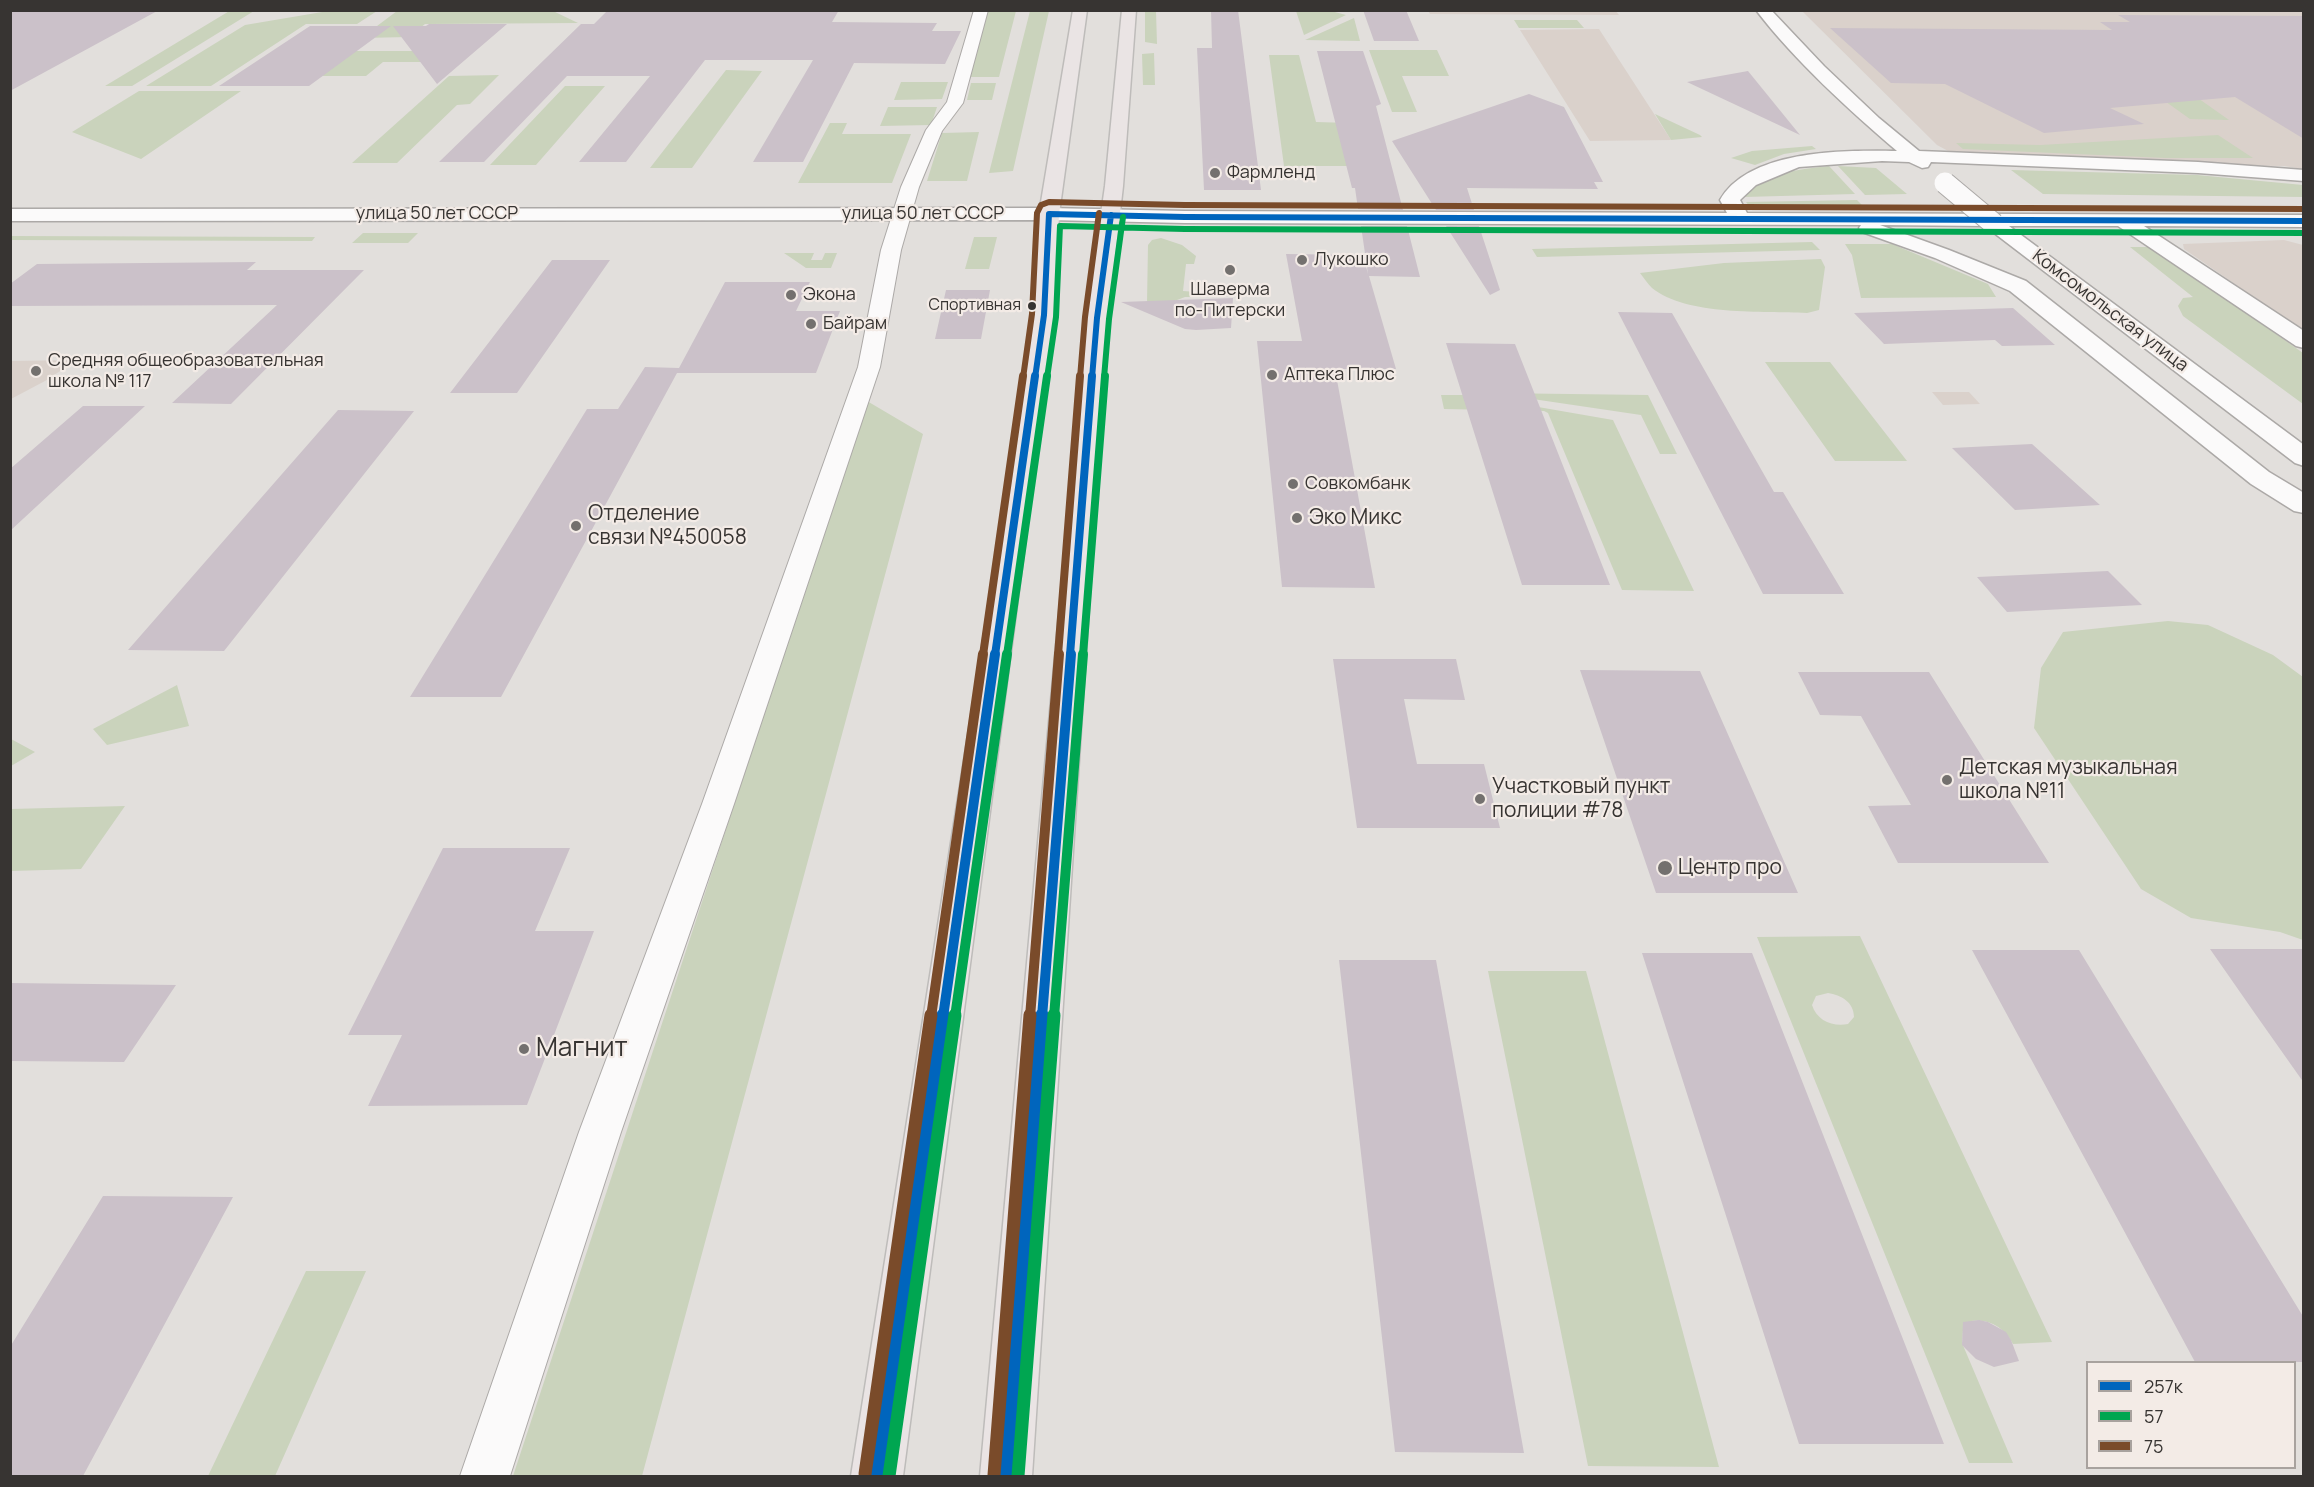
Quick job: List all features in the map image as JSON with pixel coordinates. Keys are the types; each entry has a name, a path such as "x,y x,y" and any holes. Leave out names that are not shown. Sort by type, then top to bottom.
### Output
{"main road":[{"path":"877,1476 1043,327 1049,214 1080,10"},
{"path":"1006,1476 1096,330 1111,215 1129,10"},
{"name":"Комсомольская улица","path":"1763,10 1873,122 1994,224 2304,458"},
{"path":"1740,219 1730,200 1731,194 1756,177 1796,163 1827,158 1916,157 2236,170 2304,176"},
{"name":"улица 50 лет СССР","path":"10,214 1049,214 2304,221"},
{"path":"1838,219 1900,238 2018,286 2260,478 2304,505"},
{"path":"2123,221 2304,341"}],"street":[{"path":"485,1476 600,1132 722,793 869,367 891,250 901,214 934,130 955,103 981,10"}],"shaded area":[{"path":"1615,10 1619,15 1430,14 1428,11"},
{"path":"1802,11 2303,11 2303,169 2284,166 2168,165 1952,153 1937,145"},
{"path":"1599,29 1671,140 1590,141 1520,30"},
{"path":"2284,240 2303,245 2303,331 2184,249 2183,244"},
{"name":"Средняя общеобразовательная школа № 117","path":"77,360 45,381 11,399 11,361"},
{"path":"1932,392 1969,392 1980,404 1943,405"}],"green space":[{"path":"231,10 254,11 132,86 105,86"},
{"path":"334,10 377,11 357,24 306,24 211,86 146,86 245,25"},
{"path":"397,11 553,11 578,23 425,24 409,37 361,38"},
{"path":"988,11 1016,11 999,77 969,77"},
{"path":"1030,11 1049,11 1013,171 989,173"},
{"path":"1145,11 1156,11 1157,44 1145,42"},
{"path":"1296,11 1331,11 1346,15 1304,35"},
{"path":"1354,18 1360,41 1305,40"},
{"path":"1514,20 1577,20 1584,28 1519,28"},
{"path":"1369,50 1437,50 1449,76 1402,76 1417,112 1392,112"},
{"path":"351,51 434,51 421,62 383,62 366,76 317,76"},
{"path":"1154,53 1155,85 1143,85 1142,54"},
{"path":"1269,55 1299,55 1316,122 1351,123 1376,166 1284,166"},
{"path":"726,70 762,71 692,168 650,168"},
{"path":"499,75 470,104 457,105 397,163 352,163 449,76"},
{"path":"901,82 948,82 942,99 894,100"},
{"path":"971,83 996,83 992,100 967,100"},
{"path":"565,86 605,86 536,165 490,165"},
{"path":"2148,89 2185,89 2229,120 2190,119"},
{"path":"139,91 241,91 141,159 72,132"},
{"path":"888,107 937,107 931,125 880,126"},
{"path":"1655,114 1700,135 1702,137 1671,140"},
{"path":"830,123 847,123 842,134 911,134 892,183 798,183"},
{"path":"979,132 967,181 927,181 942,133"},
{"path":"2218,135 2253,158 2166,158 1963,149 1956,143 2040,145"},
{"path":"1812,146 1816,149 1784,154 1755,165 1731,158 1752,151"},
{"path":"1829,166 1855,194 1744,197 1761,182 1772,177"},
{"path":"1838,166 1876,168 1907,194 1865,195"},
{"path":"2011,170 2197,175 2303,185 2303,197 2043,194"},
{"path":"1857,200 1862,205 1749,206 1746,202"},
{"path":"363,233 418,233 408,243 352,243"},
{"path":"11,236 315,237 312,241 11,240"},
{"path":"974,237 997,237 989,269 965,269"},
{"path":"1161,238 1182,245 1196,256 1194,264 1186,264 1183,291 1197,292 1197,297 1185,297 1169,303 1147,303 1148,245 1152,240"},
{"path":"1812,242 1820,250 1537,257 1532,249"},
{"path":"1845,244 1892,244 1988,284 1996,297 1861,298 1852,255"},
{"path":"2130,247 2153,247 2303,353 2303,404 2183,316 2178,306 2183,298 2193,297"},
{"path":"784,253 814,253 811,260 822,260 825,253 837,253 831,268 806,268"},
{"path":"1821,259 1825,267 1819,310 1807,313 1748,312 1705,308 1667,297 1652,288 1640,273 1724,263"},
{"path":"1765,362 1830,362 1907,461 1835,461"},
{"path":"1492,393 1648,395 1677,454 1660,454 1641,415"},
{"path":"1441,395 1469,395 1613,420 1694,591 1622,590 1548,413 1544,411 1444,409"},
{"path":"867,401 923,434 642,1476 513,1476"},
{"path":"2168,621 2208,625 2273,655 2303,677 2303,940 2280,932 2191,918 2141,889 2034,728 2041,668 2063,632"},
{"path":"177,685 189,726 107,745 93,729"},
{"path":"11,739 35,752 11,766"},
{"path":"125,806 81,869 11,871 11,809"},
{"path":"1860,936 2052,1342 2013,1344 2006,1333 1996,1325 1978,1320 1971,1321 1963,1331 1962,1343 2013,1463 1969,1463 1757,937","holes":["1833,994 1846,1000 1852,1007 1854,1017 1848,1024 1831,1024 1814,1011 1812,1005 1816,996"]},
{"path":"1488,971 1586,971 1719,1467 1588,1466"},
{"path":"306,1271 366,1271 275,1476 208,1476"}],"building":[{"path":"10,10 159,10 10,91"},
{"path":"608,10 839,10 832,22 937,23 932,31 961,31 945,64 854,63 803,162 753,162 813,60 705,60 626,162 579,162 650,76 567,76 484,162 439,162 581,24 594,24"},
{"path":"1211,10 1238,10 1261,190 1204,190 1197,48 1212,48"},
{"path":"1363,10 1406,10 1419,41 1374,41"},
{"path":"2118,15 2304,16 2304,139 2235,97 2110,108 2144,124 2044,133 1945,84 1891,83 1830,28 2112,30 2100,22 2130,22"},
{"path":"429,24 507,24 437,84 393,26 426,26"},
{"path":"310,26 391,26 309,86 219,86"},
{"path":"1317,51 1363,51 1381,104 1376,106 1403,210 1358,209 1355,188 1352,188"},
{"path":"1748,71 1800,135 1687,82"},
{"path":"1529,94 1564,107 1603,182 1594,182 1598,189 1467,188 1474,210 1436,210 1392,141"},
{"path":"1361,226 1407,226 1420,277 1369,276 1396,369 1335,369 1375,588 1282,587 1257,341 1302,341 1286,254 1363,255 1368,274"},
{"path":"1446,226 1479,226 1500,290 1490,295"},
{"path":"552,260 610,260 517,393 450,393"},
{"path":"256,262 247,270 364,270 231,404 172,403 277,305 10,306 10,284 37,264"},
{"path":"725,282 810,282 796,311 840,311 816,373 677,373 501,697 410,697 587,409 618,409 645,367 679,368"},
{"path":"946,290 990,290 981,339 935,339"},
{"path":"1233,298 1231,328 1196,330 1185,329 1121,302"},
{"path":"2013,308 2055,345 2002,346 1995,340 1884,344 1854,313"},
{"path":"1618,312 1672,313 1774,492 1783,492 1844,594 1763,594"},
{"path":"1446,343 1515,344 1610,585 1522,585"},
{"path":"83,406 145,406 10,531 10,469"},
{"path":"338,410 414,411 224,651 128,650"},
{"path":"2032,444 2100,505 2015,510 1952,448"},
{"path":"2108,571 2142,605 2007,612 1977,577"},
{"path":"1333,659 1456,659 1465,700 1404,699 1417,764 1484,764 1500,828 1357,828"},
{"path":"1580,670 1700,671 1798,893 1656,893"},
{"name":"Детская музыкальная школа №11","path":"1798,672 1929,672 2049,863 1898,863 1868,806 1911,805 1861,716 1820,715"},
{"path":"443,848 570,848 535,931 594,931 527,1105 368,1106 402,1035 348,1035"},
{"path":"2210,949 2304,949 2304,1083 2256,1015"},
{"path":"1972,950 2079,950 2304,1318 2304,1362 2194,1361"},
{"path":"1642,953 1752,953 1944,1444 1799,1444"},
{"path":"1339,960 1436,960 1524,1453 1395,1452"},
{"path":"10,983 176,985 124,1062 10,1061"},
{"path":"103,1196 233,1197 83,1476 10,1476 10,1347"},
{"path":"1979,1320 1988,1322 2006,1332 2019,1361 1994,1367 1976,1359 1962,1345 1963,1322"}],"transit line":[{"name":"75","path":"865,1474 1032,314 1037,213 1041,205 1049,202 1185,205 2304,209"},
{"name":"75","path":"994,1475 1085,317 1099,213"},
{"name":"257к","path":"877,1476 1044,315 1049,214 1185,217 2304,221"},
{"name":"257к","path":"1006,1476 1097,318 1111,215"},
{"name":"57","path":"1018,1476 1109,319 1123,217"},
{"name":"57","path":"889,1476 1056,317 1060,226 1185,229 2304,233"}],"place":[{"name":"Фармленд","path":"1215,173"},
{"name":"Лукошко","path":"1302,260"},
{"name":"Шаверма по-Питерски","path":"1230,270"},
{"name":"Экона","path":"791,295"},
{"name":"Спортивная","path":"1032,306"},
{"name":"Байрам","path":"811,324"},
{"name":"Средняя общеобразовательная школа № 117","path":"36,371"},
{"name":"Аптека Плюс","path":"1272,375"},
{"name":"Совкомбанк","path":"1293,484"},
{"name":"Эко Микс","path":"1297,518"},
{"name":"Отделение связи №450058","path":"576,526"},
{"name":"Детская музыкальная школа №11","path":"1947,780"},
{"name":"Участковый пункт полиции #78","path":"1480,799"},
{"name":"Центр про","path":"1665,868"},
{"name":"Магнит","path":"524,1049"}]}
